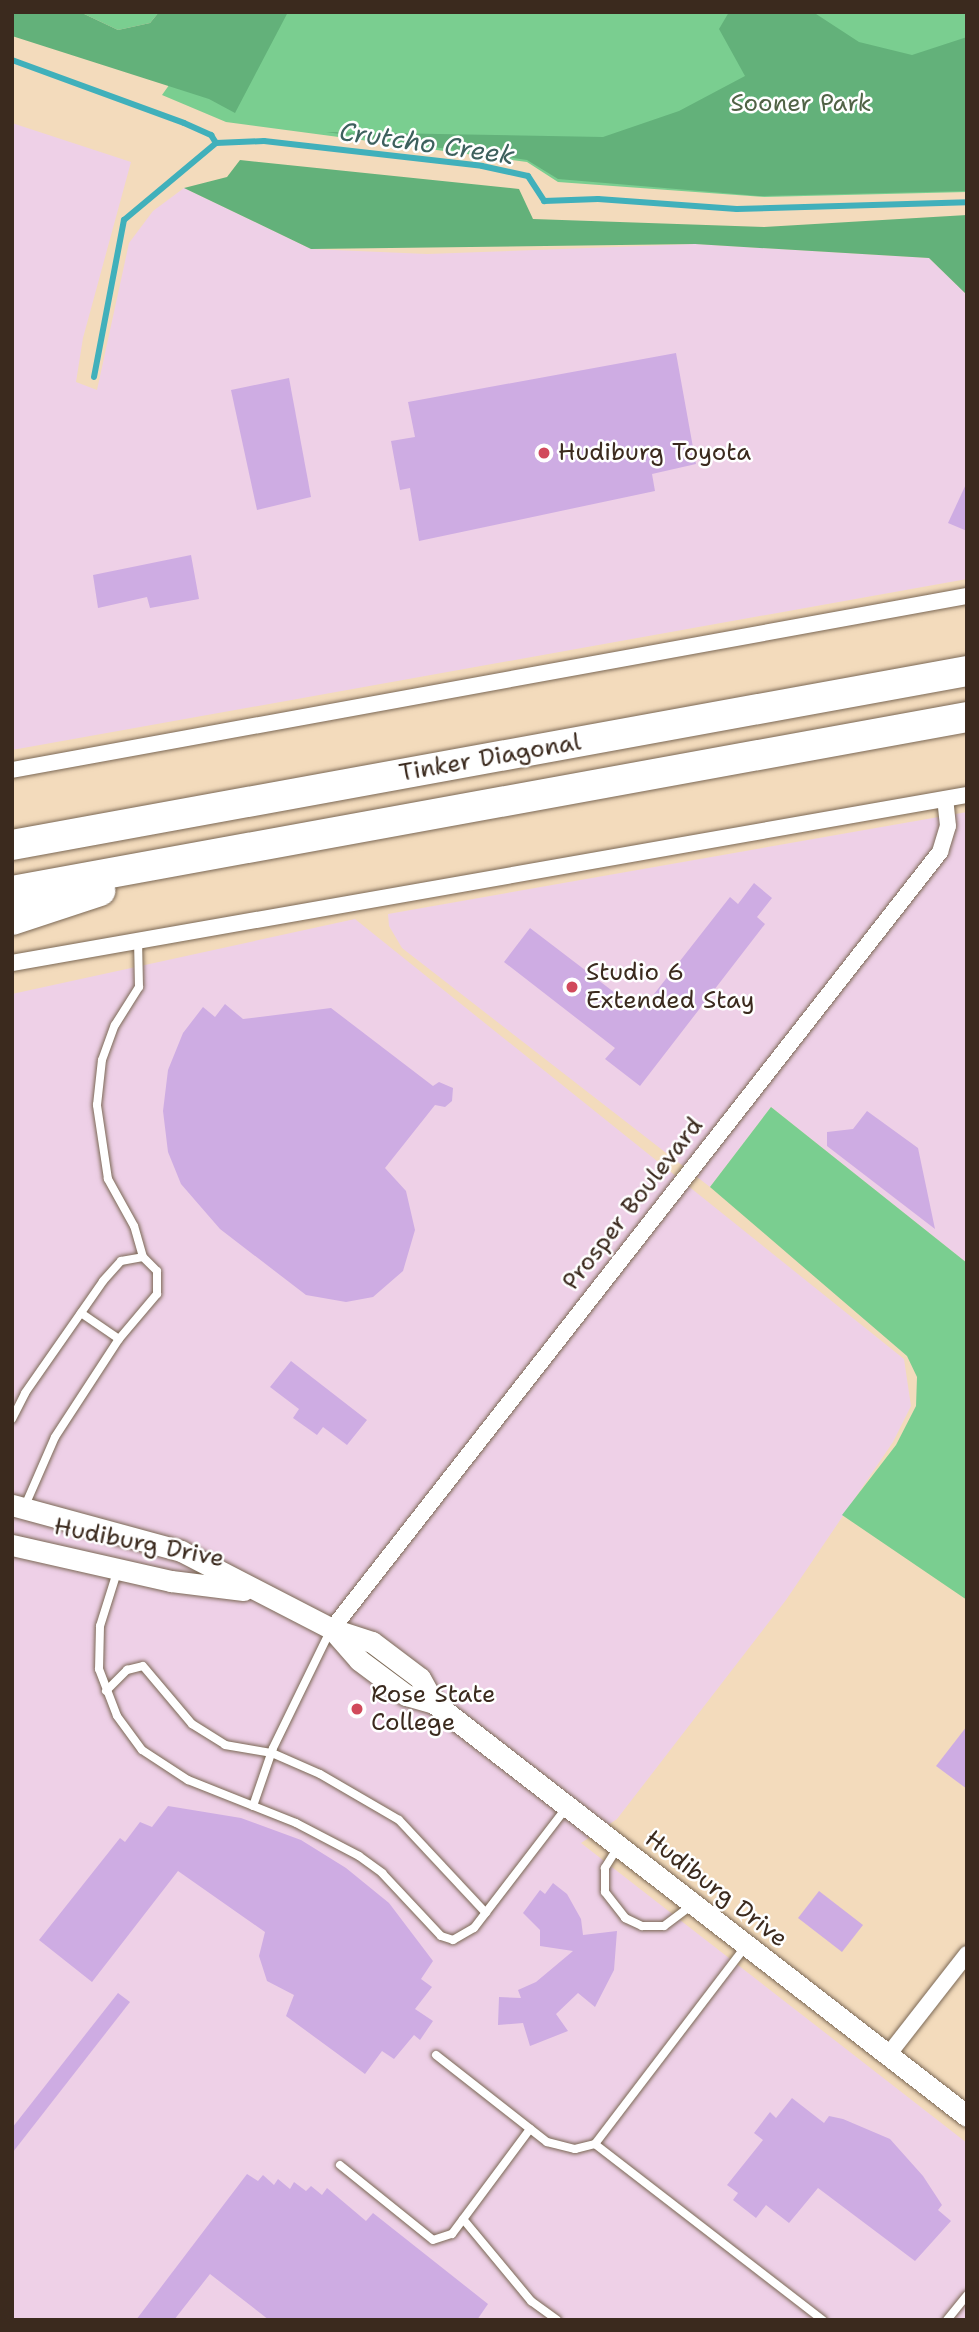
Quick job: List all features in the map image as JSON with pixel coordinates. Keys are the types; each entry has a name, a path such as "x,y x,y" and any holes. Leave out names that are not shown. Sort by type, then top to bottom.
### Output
{"highway":[{"name":"Tinker Diagonal","path":"12,845 967,671"},
{"name":"Tinker Diagonal","path":"12,891 967,717"},
{"path":"915,726 967,726"},
{"path":"12,836 53,838"},
{"path":"12,920 196,858"}],"street":[{"path":"12,770 967,596"},
{"path":"12,962 967,794"},
{"name":"Prosper Boulevard","path":"332,1629 940,852 948,826 945,799"},
{"path":"12,1537 18,1507"},
{"name":"Hudiburg Drive","path":"18,1507 181,1550 332,1629 372,1642 420,1678 434,1703 566,1808 967,2116"},
{"name":"Hudiburg Drive","path":"12,1545 170,1581 255,1591"},
{"path":"888,2055 967,1954"}],"lane":[{"path":"18,1507 55,1437 119,1339 157,1294 157,1271 143,1257 134,1226 108,1179 97,1105 106,1049 139,987 138,938"},
{"path":"12,1419 81,1313 121,1261 143,1257"},
{"path":"81,1313 119,1339"},
{"path":"118,1568 98,1648 106,1691 127,1733 157,1762 359,1856 382,1873 441,1936 453,1940 464,1937 486,1913 566,1808"},
{"path":"253,1806 272,1753 332,1629"},
{"path":"106,1691 127,1670 143,1665 192,1724 225,1745 272,1753 320,1774 399,1821 486,1913"},
{"path":"618,1847 605,1868 604,1892 625,1918 642,1926 664,1926 692,1904"},
{"path":"595,2144 746,1946"},
{"path":"436,2055 530,2129 561,2147 595,2144 824,2320"},
{"path":"340,2165 433,2240 452,2234 530,2129"},
{"path":"463,2219 531,2301 557,2320"},
{"path":"947,2320 967,2295"}],"shaded area":[{"path":"12,123 131,162 83,338 76,382 97,390 129,243 153,211 184,188 311,249 427,254 695,244 929,258 967,295 967,579 12,750"},
{"path":"967,812 967,1263 771,1107 710,1187 402,948 389,926 388,914"},
{"name":"Rose State College","path":"355,919 904,1359 911,1406 893,1442 786,1600 617,1819 581,1843 967,2143 967,2320 12,2320 12,994"}],"green space":[{"path":"12,12 80,12 118,30 150,23 159,12 288,12 235,113 209,99 12,36"},
{"path":"80,12 159,12 150,23 118,30"},
{"name":"Sooner Park","path":"221,12 967,12 967,192 764,197 558,182 527,162 226,122 162,95"},
{"path":"729,12 813,12 859,42 912,55 967,37 967,191 759,196 558,179 527,160 326,132 603,137 679,111 745,76 719,29"},
{"path":"240,160 519,189 533,219 764,227 967,215 967,295 929,258 695,244 311,249 184,188 227,177"},
{"path":"771,1107 967,1263 967,1600 842,1515 896,1445 916,1406 917,1377 907,1356 710,1187"}],"building":[{"name":"Hudiburg Toyota","path":"676,353 696,464 652,474 655,491 419,541 410,488 400,490 391,441 415,437 408,402"},
{"path":"289,378 311,497 257,510 231,390"},
{"path":"967,482 967,531 948,523"},
{"path":"191,555 199,599 150,608 147,597 98,608 93,575"},
{"name":"Studio 6 Extended Stay","path":"754,883 772,898 757,917 765,924 640,1086 605,1059 615,1048 504,962 530,928 640,1012 730,897 738,904"},
{"path":"225,1004 243,1019 331,1008 433,1086 439,1082 453,1088 452,1101 445,1107 435,1105 385,1168 406,1191 415,1230 403,1271 373,1297 346,1302 306,1295 220,1229 181,1184 168,1152 163,1111 168,1070 183,1033 203,1007 215,1017"},
{"path":"867,1111 918,1148 935,1229 827,1146 827,1132 853,1129"},
{"path":"291,1361 367,1420 347,1445 323,1427 317,1435 293,1418 299,1409 270,1387"},
{"path":"967,1726 967,1789 936,1766"},
{"path":"168,1806 241,1818 301,1840 346,1868 389,1903 433,1961 421,1979 432,1987 415,2009 433,2021 420,2040 414,2035 394,2059 382,2051 365,2074 286,2016 294,1995 267,1981 259,1956 265,1932 178,1871 92,1982 39,1940 120,1838 125,1842 140,1822 152,1827"},
{"path":"553,1883 567,1894 581,1919 583,1935 617,1931 614,1970 595,2007 578,1993 556,2014 568,2031 530,2046 523,2023 498,2025 499,1997 521,1998 518,1990 536,1982 573,1951 540,1946 540,1930 523,1913 540,1890 545,1894"},
{"path":"819,1891 863,1925 842,1952 798,1918"},
{"path":"118,1993 130,2002 13,2152 12,2128"},
{"path":"792,2098 824,2123 829,2116 843,2119 890,2139 923,2176 942,2205 938,2210 951,2221 915,2261 818,2188 789,2223 766,2205 756,2218 733,2200 738,2193 727,2185 763,2140 754,2133 770,2112 776,2118"},
{"path":"247,2174 258,2181 263,2175 274,2185 278,2179 290,2189 294,2182 306,2191 311,2186 322,2195 327,2188 366,2221 373,2213 488,2304 477,2320 269,2320 210,2274 174,2320 136,2320"}],"waterway":[{"name":"Crutcho Creek","path":"12,60 184,123 211,135 216,143"},
{"name":"Crutcho Creek","path":"216,143 264,141 482,166 528,176 544,201 598,199 737,209 967,202"},
{"path":"94,377 124,220 216,143"}],"place":[{"name":"Hudiburg Toyota","path":"544,453"},
{"name":"Studio 6 Extended Stay","path":"572,987"},
{"name":"Rose State College","path":"357,1709"}]}
